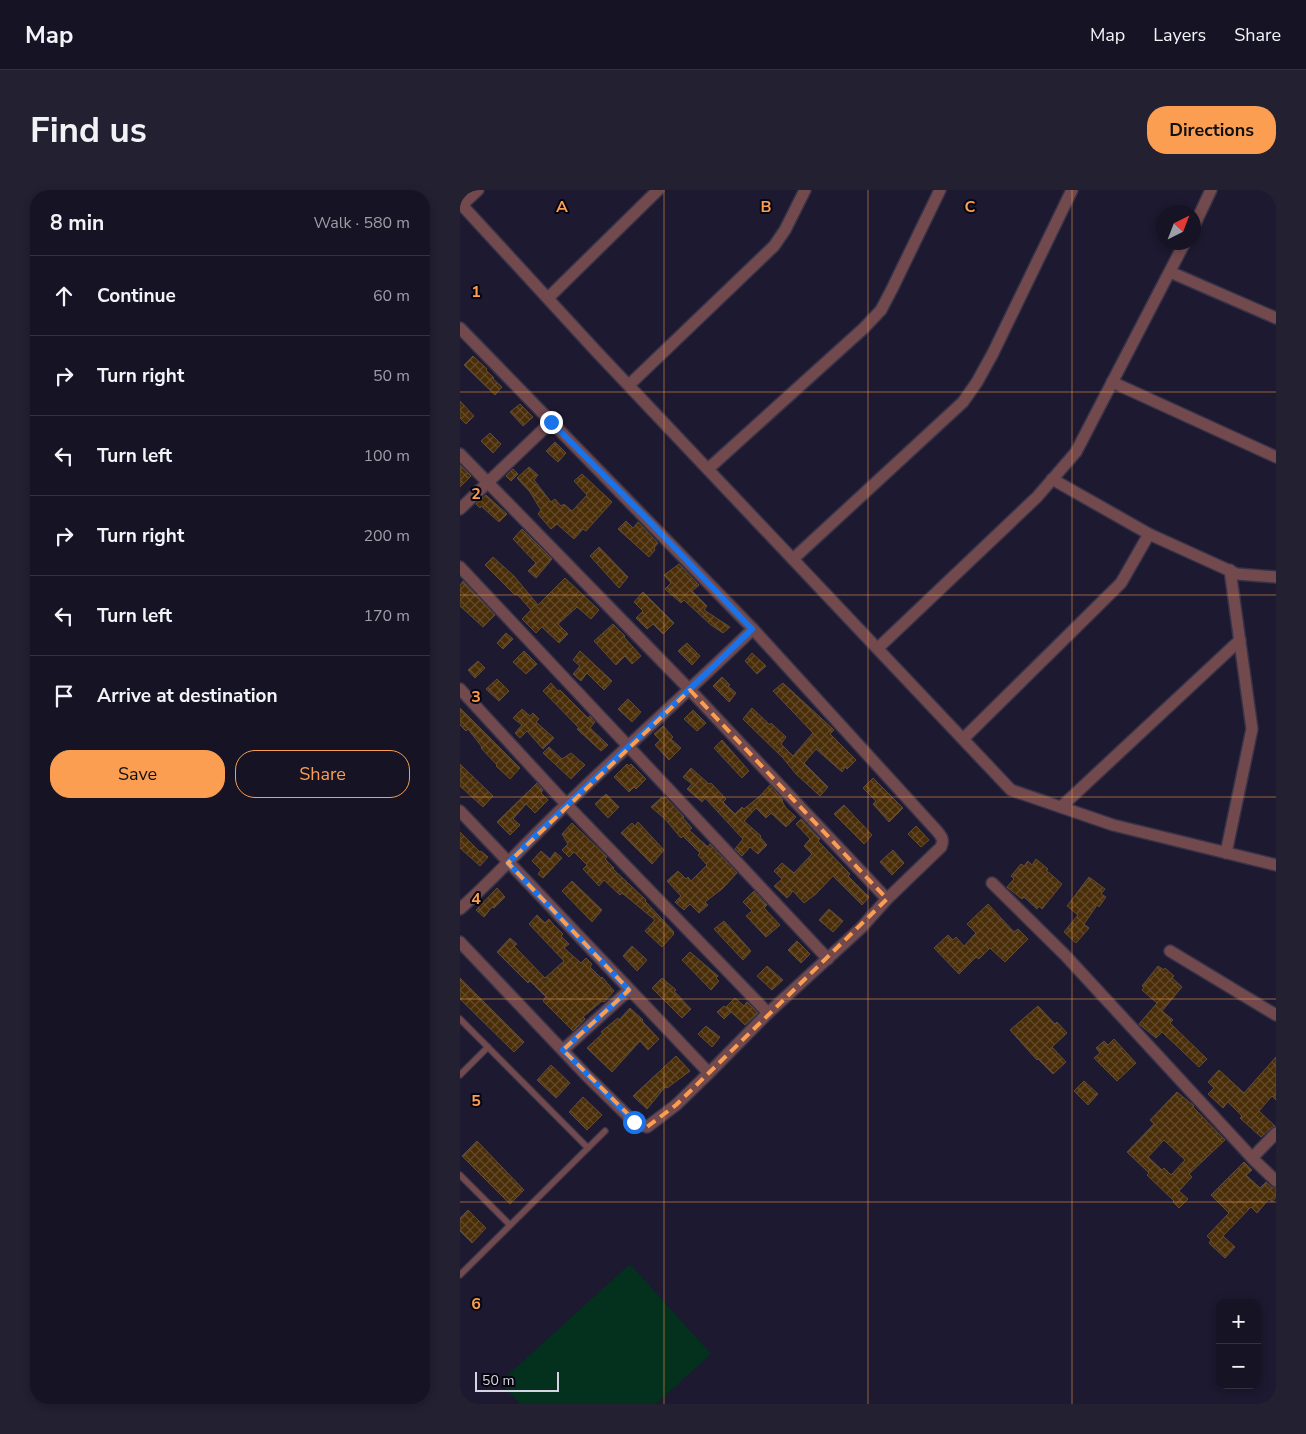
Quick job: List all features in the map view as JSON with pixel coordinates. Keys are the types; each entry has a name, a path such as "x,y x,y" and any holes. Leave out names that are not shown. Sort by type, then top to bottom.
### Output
{"street":[{"path":"478,190 461,204 1011,790 1113,825 1276,865"},
{"path":"548,298 658,190"},
{"path":"629,385 774,246 785,230 805,190"},
{"path":"708,469 864,328 881,310 940,190"},
{"path":"793,559 963,402 993,353 1072,190"},
{"path":"1201,211 1211,190"},
{"path":"878,648 1036,497 1076,452 1181,250"},
{"path":"1170,272 1276,318"},
{"path":"460,328 752,629 942,837 943,843 861,928 768,1013 676,1104 646,1127 634,1122 460,942"},
{"path":"1112,382 1276,457"},
{"path":"460,509 551,422"},
{"path":"460,454 690,690 887,899"},
{"path":"1052,479 1149,534 1237,574 1276,577"},
{"path":"963,739 1122,583 1149,534"},
{"path":"460,568 828,959"},
{"path":"1226,853 1252,729 1230,570"},
{"path":"460,909 566,804 690,690 752,629"},
{"path":"1062,807 1240,640"},
{"path":"460,690 566,804 768,1013"},
{"path":"460,812 709,1073"},
{"path":"992,883 1065,955 1252,1158 1276,1181"},
{"path":"1170,952 1276,1015"},
{"path":"563,1050 629,990"},
{"path":"1252,1158 1276,1133"}],"lane":[{"path":"460,1018 588,1148"},
{"path":"460,1076 488,1047"},
{"path":"460,1275 605,1131"},
{"path":"460,1175 510,1225"}],"highlighted area":[{"path":"690,690 887,899 676,1105 647,1127 640,1126 563,1050 629,990 508,863"}],"green space":[{"path":"630,1264 711,1354 656,1404 520,1404 500,1382"}],"building":[{"path":"473,356 502,387 495,395 464,365"},
{"path":"460,401 474,416 466,424 460,418"},
{"path":"520,404 533,417 523,426 510,412"},
{"path":"490,433 501,444 493,453 481,441"},
{"path":"555,442 566,453 558,462 546,451"},
{"path":"460,465 471,476 460,487"},
{"path":"529,467 538,475 534,480 551,502 555,499 561,506 564,504 572,511 587,495 574,481 582,474 612,502 586,531 583,529 574,539 557,524 551,529 538,514 541,510 530,492 517,478"},
{"path":"513,469 518,474 511,481 506,476"},
{"path":"486,495 507,514 499,522 481,506 480,508 476,504"},
{"path":"626,521 633,528 638,522 658,543 649,557 618,529"},
{"path":"522,529 552,559 536,578 528,571 536,563 513,539"},
{"path":"599,547 628,577 619,588 590,556"},
{"path":"493,557 514,576 538,605 565,578 599,610 591,619 577,607 558,624 568,634 559,643 542,627 536,633 522,619 531,610 517,594 515,595 485,565"},
{"path":"679,564 699,585 692,591 707,606 704,610 730,627 723,633 711,625 684,600 681,603 665,589 671,583 664,575"},
{"path":"463,581 495,615 483,627 460,606 460,585"},
{"path":"643,592 674,623 663,634 653,624 647,629 636,618 643,611 634,602"},
{"path":"613,624 641,656 632,664 625,656 616,665 594,641"},
{"path":"506,633 513,639 503,649 497,643"},
{"path":"687,643 700,656 692,665 678,651"},
{"path":"524,651 537,664 526,674 513,662"},
{"path":"580,651 612,681 604,690 587,673 581,681 573,674 580,666 573,660"},
{"path":"752,653 766,666 757,674 745,661"},
{"path":"478,661 485,668 475,678 468,670"},
{"path":"722,677 736,693 729,702 713,686"},
{"path":"497,679 509,691 499,701 486,689"},
{"path":"551,683 588,718 590,716 595,722 590,728 608,745 601,751 577,729 579,728 543,691"},
{"path":"783,683 834,730 830,734 856,760 847,769 845,767 842,772 816,749 804,763 828,787 820,796 743,719 752,708 786,737 781,744 793,756 813,733 773,691"},
{"path":"628,699 641,712 632,722 618,709"},
{"path":"460,708 520,768 510,779 496,766 468,729 466,731 460,725"},
{"path":"522,709 530,716 533,713 539,719 536,722 554,738 543,749 527,731 520,738 515,733 522,725 513,718"},
{"path":"693,710 706,723 697,731 684,719"},
{"path":"663,726 673,737 671,739 681,748 669,760 655,745 660,740 654,734"},
{"path":"722,740 749,771 742,778 714,748"},
{"path":"549,747 562,759 571,753 585,765 571,779 543,753"},
{"path":"460,764 493,796 483,807 460,786"},
{"path":"627,764 629,766 631,764 646,779 636,789 634,787 629,792 614,777"},
{"path":"691,768 709,784 711,783 726,799 723,802 735,814 742,807 744,809 760,796 770,785 783,800 786,808 796,817 786,827 771,813 766,818 756,808 744,821 761,836 767,845 758,854 750,847 742,856 735,849 743,839 705,798 702,802 687,789 692,784 683,777"},
{"path":"873,778 903,808 889,822 873,804 876,801 863,788"},
{"path":"537,783 543,790 541,793 548,800 535,813 526,804 513,819 520,825 510,835 497,822"},
{"path":"606,794 619,807 608,818 595,804"},
{"path":"662,797 663,799 665,797 684,817 692,828 689,830 708,847 710,844 737,873 722,889 705,902 708,905 699,913 690,904 684,910 675,902 681,896 667,881 678,871 691,881 707,865 698,855 700,853 683,836 681,838 665,819 651,807"},
{"path":"844,805 872,835 864,844 834,814"},
{"path":"801,819 820,839 818,841 850,874 848,876 869,897 862,905 833,876 816,894 804,903 793,891 787,898 774,886 782,879 774,871 782,863 794,873 812,854 804,846 810,839 796,824"},
{"path":"638,822 664,850 652,864 621,833 632,823 635,826"},
{"path":"572,823 607,857 605,859 613,869 646,900 674,932 662,947 645,931 655,920 622,893 620,895 604,880 599,886 583,869 587,865 574,852 569,857 562,850 568,844 562,834"},
{"path":"916,826 929,840 921,847 908,834"},
{"path":"460,832 480,852 488,857 480,866 460,848"},
{"path":"893,850 904,863 892,875 880,862"},
{"path":"541,851 550,859 555,852 562,858 543,878 538,874 541,870 532,861"},
{"path":"1036,859 1062,884 1042,909 1039,906 1037,909 1024,897 1022,899 1007,887 1014,879 1011,876 1021,864 1024,866 1028,861 1032,865"},
{"path":"1089,877 1105,889 1101,894 1106,897 1099,907 1097,905 1084,924 1089,928 1076,943 1064,932 1078,915 1067,906"},
{"path":"572,881 602,910 592,922 562,891"},
{"path":"497,888 505,897 494,908 492,907 484,917 476,910"},
{"path":"754,891 767,905 764,908 780,925 766,937 746,916 752,911 743,902"},
{"path":"988,904 1014,932 1018,929 1028,939 1005,962 990,948 979,959 976,957 959,974 934,948 948,935 953,940 956,937 964,946 976,933 967,924"},
{"path":"829,909 843,921 833,932 819,920"},
{"path":"537,915 545,923 549,919 563,934 561,936 569,944 564,948 581,963 586,958 592,964 590,967 614,991 604,1002 602,1001 583,1017 585,1019 573,1031 543,1001 546,997 530,981 528,983 497,952 510,938 517,944 514,946 545,978 564,961 529,924"},
{"path":"724,921 751,951 743,960 714,929"},
{"path":"797,941 810,954 801,963 788,950"},
{"path":"632,946 647,960 637,971 623,956"},
{"path":"690,952 718,976 716,978 719,981 711,990 682,960"},
{"path":"767,966 783,980 772,990 757,976"},
{"path":"1158,966 1164,970 1165,968 1182,987 1162,1011 1173,1020 1170,1023 1207,1059 1199,1067 1162,1032 1156,1038 1139,1024 1157,1003 1142,990 1144,987 1142,986"},
{"path":"460,978 524,1042 514,1052 460,999"},
{"path":"662,978 676,990 674,991 691,1009 682,1018 652,988"},
{"path":"735,998 744,1006 747,1002 758,1013 745,1025 726,1007"},
{"path":"724,1006 731,1012 724,1019 717,1012"},
{"path":"1038,1006 1055,1024 1057,1022 1067,1033 1052,1047 1066,1062 1053,1074 1037,1060 1010,1030"},
{"path":"630,1008 659,1039 648,1050 640,1041 612,1072 587,1048 603,1033 601,1032 618,1018 619,1020"},
{"path":"706,1026 720,1037 712,1047 698,1034"},
{"path":"1114,1039 1136,1063 1117,1081 1094,1058 1100,1053 1096,1048 1104,1041 1108,1045"},
{"path":"676,1056 690,1071 667,1088 665,1087 647,1109 633,1096"},
{"path":"1276,1057 1276,1100 1272,1096 1259,1111 1275,1126 1261,1137 1240,1118 1242,1116 1228,1102 1223,1108 1208,1094 1214,1088 1208,1082 1219,1070 1244,1093"},
{"path":"551,1065 570,1083 556,1098 537,1080"},
{"path":"1084,1081 1098,1094 1088,1105 1074,1091"},
{"path":"1177,1092 1194,1106 1225,1140 1189,1174 1192,1177 1179,1191 1188,1199 1179,1208 1147,1175 1149,1173 1127,1152 1154,1124 1150,1120","holes":["1164,1140 1185,1160 1171,1175 1164,1168 1162,1170 1148,1157"]},
{"path":"583,1097 602,1115 587,1130 569,1112"},
{"path":"477,1141 524,1190 510,1204 462,1156"},
{"path":"1244,1162 1252,1170 1246,1175 1260,1188 1266,1182 1271,1187 1276,1188 1276,1197 1272,1202 1269,1199 1257,1213 1251,1207 1223,1236 1235,1247 1225,1258 1209,1243 1211,1240 1207,1236 1229,1213 1211,1195"},
{"path":"468,1210 486,1228 472,1243 460,1231 460,1218"}],"route":[{"path":"551,422 752,629 690,690 566,804 508,863 629,990 563,1050 634,1122"}]}
